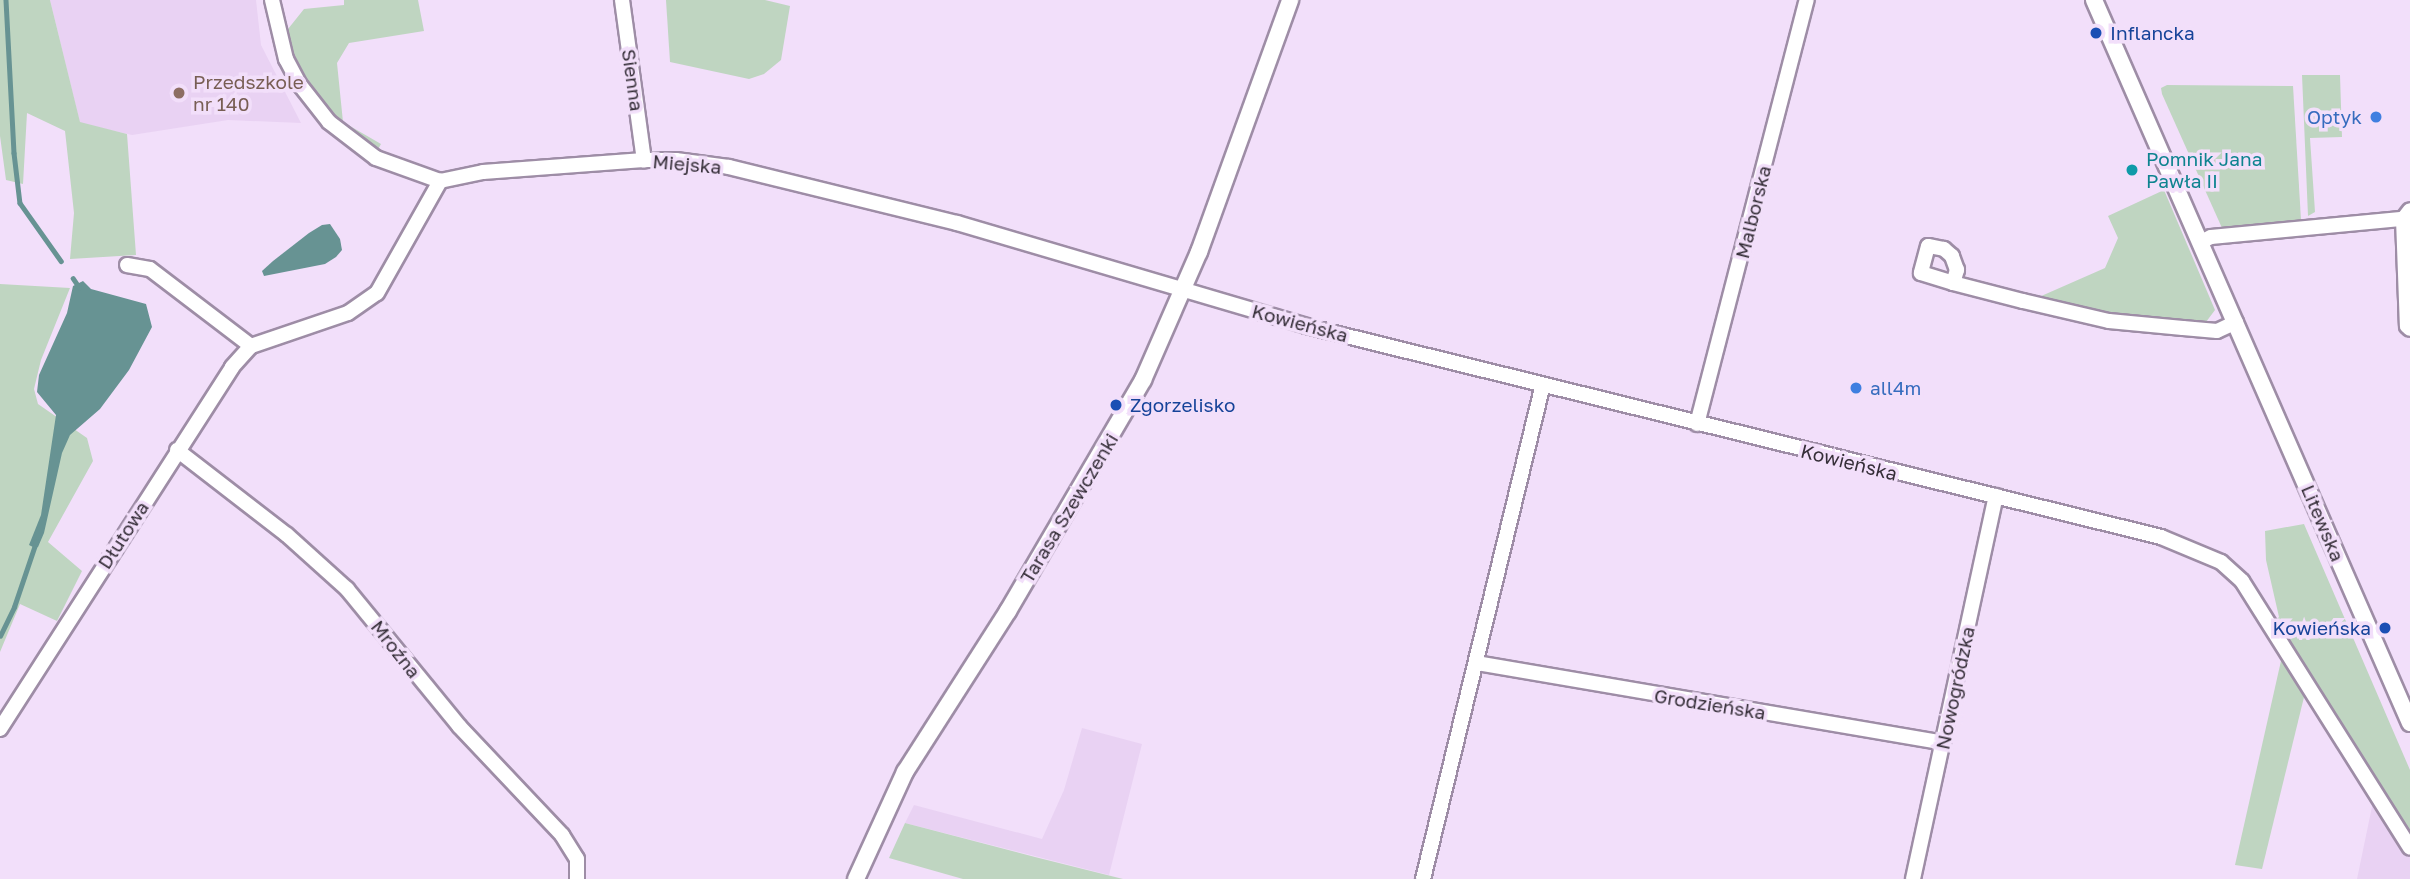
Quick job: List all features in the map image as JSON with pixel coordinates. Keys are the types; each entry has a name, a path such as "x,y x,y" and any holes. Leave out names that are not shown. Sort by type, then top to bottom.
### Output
{"street":[{"path":"127,264 150,269 251,346 348,313 377,293 440,181 376,158 329,122 300,85 286,59 272,0"},
{"name":"Sienna","path":"622,0 644,160"},
{"name":"Tarasa Szewczenki","path":"856,879 905,772 1073,504 1143,380 1184,290 1290,0"},
{"name":"Malborska","path":"1697,424 1807,0"},
{"name":"Litewska","path":"2094,0 2410,723"},
{"name":"Miejska","path":"440,181 484,172 644,160 729,167 957,222 1184,290"},
{"path":"2201,242 2211,237 2406,214 2407,326 2410,329"},
{"path":"1953,283 2109,321 2217,331 2236,322"},
{"name":"Kowieńska","path":"1184,290 1306,326 2161,537 2226,566 2250,591 2410,848"},
{"name":"Dłutowa","path":"0,729 177,450 232,367 251,346"},
{"path":"1423,879 1543,384"},
{"name":"Mroźna","path":"177,450 288,536 347,589 459,726 562,835 577,859 577,879"},
{"name":"Nowogródzka","path":"1913,879 1996,496"},
{"name":"Grodzieńska","path":"1477,663 1944,743"}],"shaded area":[{"path":"0,0 50,0 80,122 127,134 136,255 70,259 74,213 65,131 27,113 23,184 6,180 0,136"},
{"name":"Przedszkole nr 140","path":"50,0 256,0 261,45 301,123 228,120 132,135 80,123"},
{"path":"344,0 418,0 424,31 349,43 337,63 343,122 381,144 376,153 332,120 290,59 284,34 304,9 344,5"},
{"path":"666,0 765,0 790,6 781,60 764,74 749,79 670,62"},
{"path":"2302,75 2340,75 2342,137 2310,138 2315,212 2308,216"},
{"path":"2167,85 2293,86 2301,220 2222,228 2162,94 2161,88"},
{"path":"2164,190 2215,310 2206,322 2113,313 2039,297 2105,268 2118,238 2108,216"},
{"path":"330,224 340,239 342,250 336,257 325,264 264,276 262,271 273,261 309,233 322,225"},
{"path":"83,281 91,289 146,304 152,327 129,370 100,409 70,435 62,453 44,533 35,548 29,545 41,515 56,415 37,392 39,375 67,313 73,286"},
{"path":"0,284 70,288 41,360 34,389 38,404 87,438 93,461 48,542 82,571 57,621 20,604 0,652"},
{"path":"2304,524 2410,770 2410,837 2277,619 2279,617 2266,560 2265,531"},
{"path":"2283,652 2305,693 2262,869 2235,865"},
{"path":"1082,728 1142,744 1109,875 905,823 914,805 1042,839 1064,790"},
{"path":"2374,797 2410,857 2410,879 2357,879"},
{"path":"905,823 1123,879 963,879 889,858"}],"waterway":[{"path":"6,0 14,153 20,203 61,261"},
{"path":"73,278 79,287"},
{"path":"0,636 14,607 36,542"}],"place":[{"name":"Inflancka","path":"2096,33"},
{"name":"Przedszkole nr 140","path":"179,93"},
{"name":"Optyk","path":"2376,117"},
{"name":"Pomnik Jana Pawła II","path":"2132,170"},
{"name":"all4m","path":"1856,388"},
{"name":"Zgorzelisko","path":"1116,405"},
{"name":"Kowieńska","path":"2385,628"}]}
